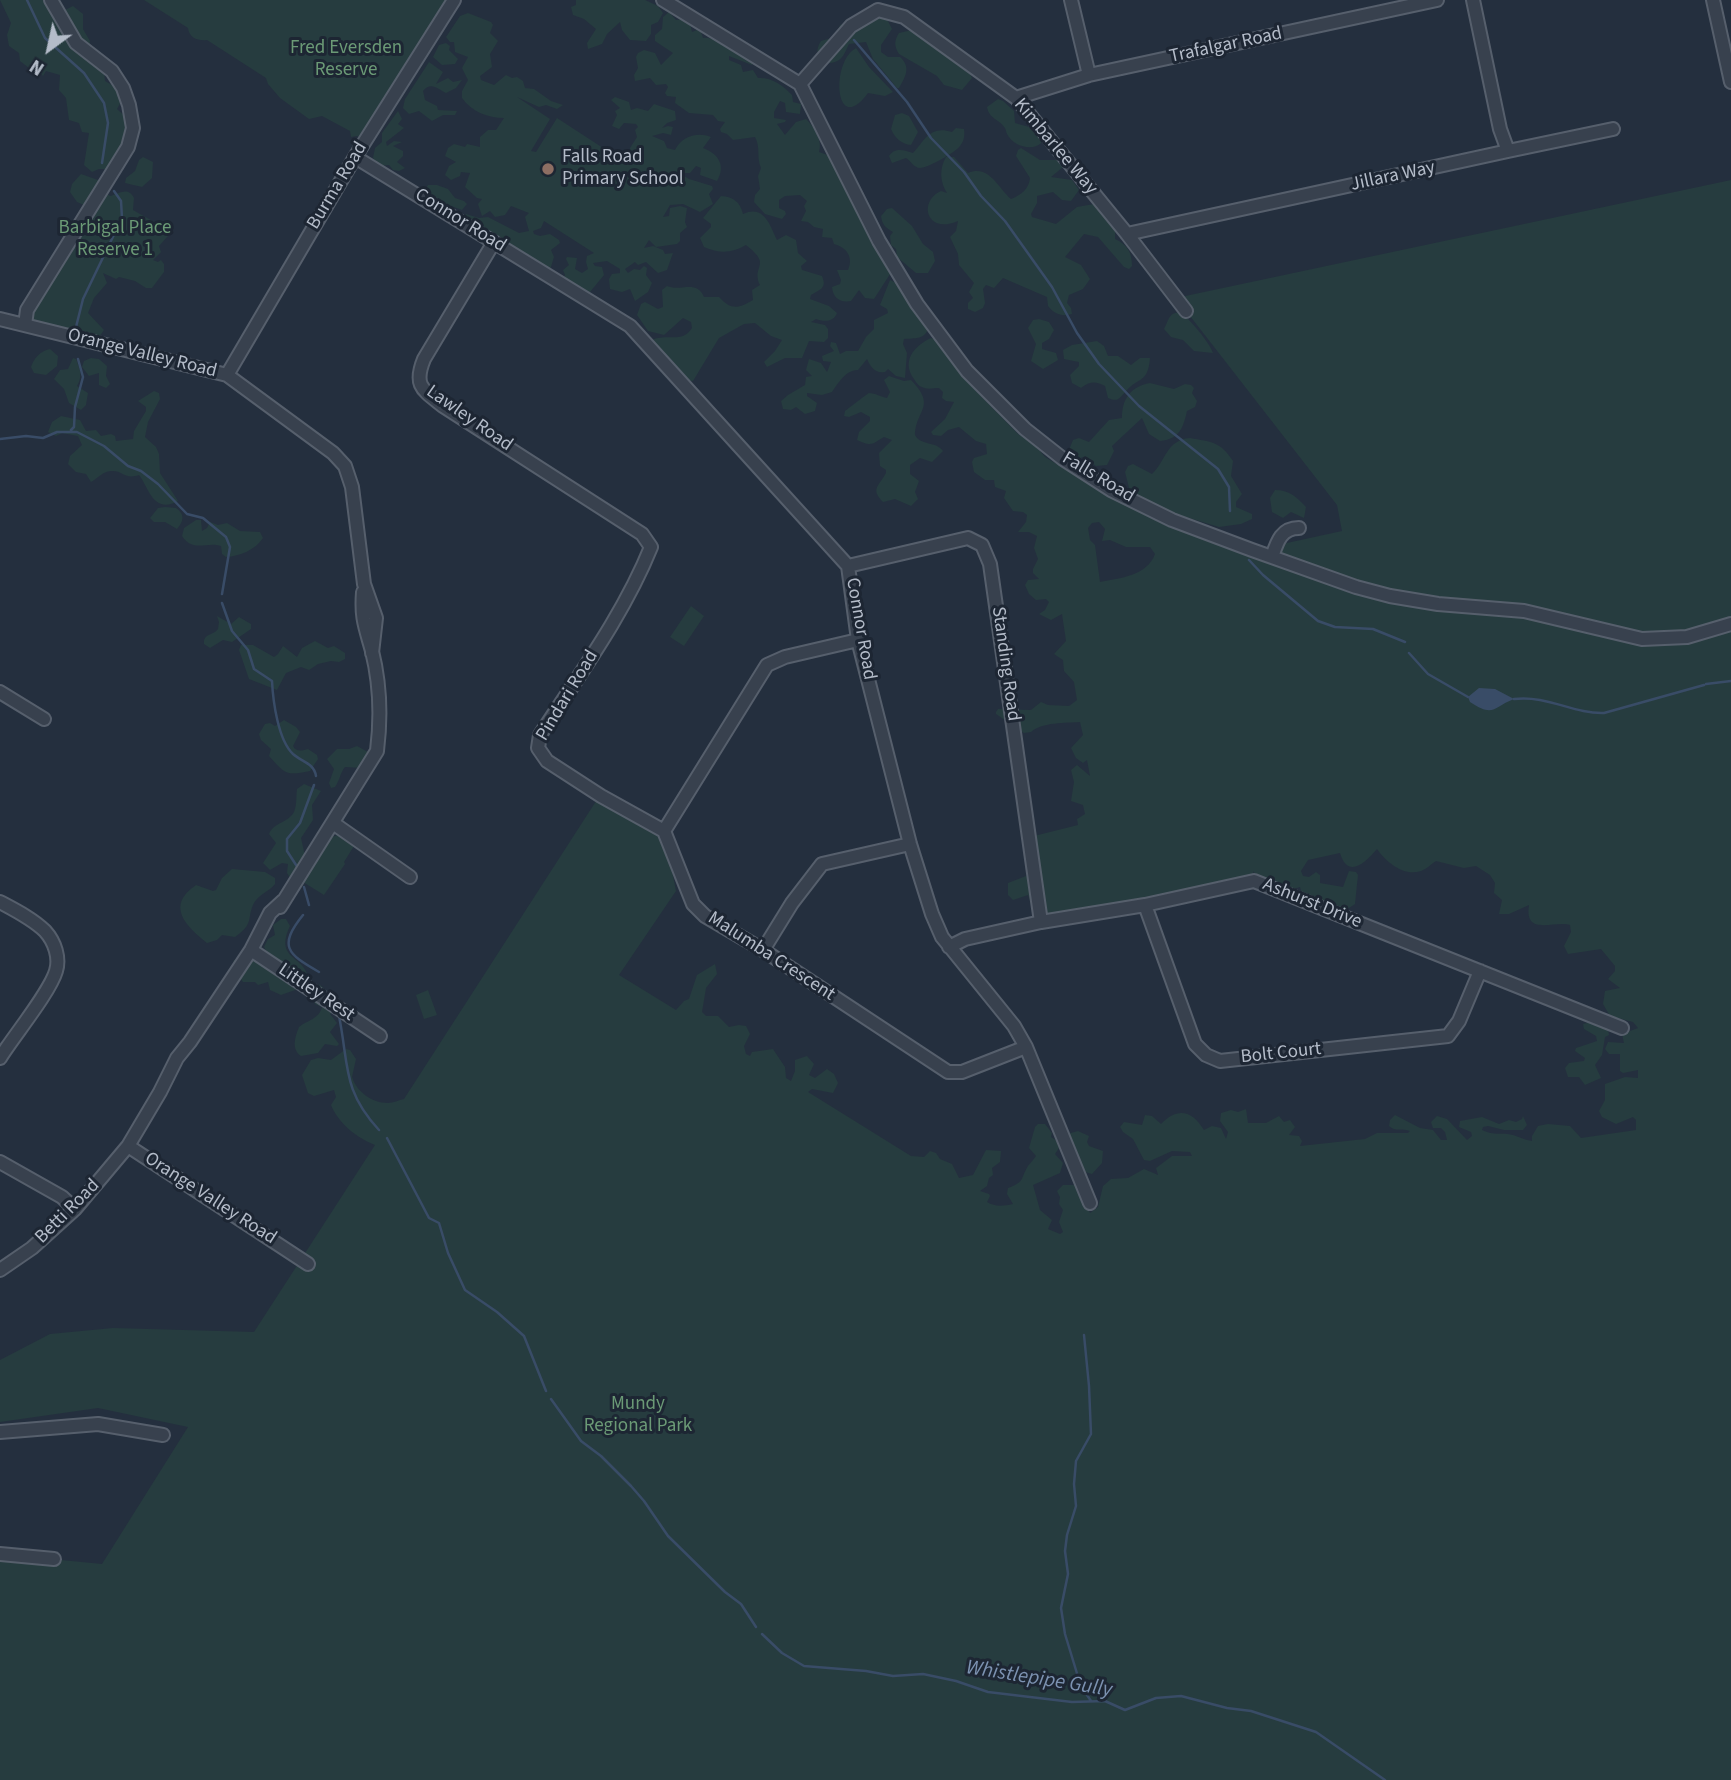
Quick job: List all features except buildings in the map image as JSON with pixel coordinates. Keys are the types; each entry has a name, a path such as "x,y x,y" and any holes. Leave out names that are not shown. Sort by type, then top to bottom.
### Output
{"street":[{"path":"25,325 27,310 128,146 133,128 123,88 112,71 76,43 51,0"},
{"name":"Burma Road","path":"227,375 355,157 454,0"},
{"path":"663,0 800,85"},
{"path":"1071,0 1089,75"},
{"name":"Trafalgar Road","path":"1016,99 1089,75 1437,0"},
{"path":"1473,0 1500,128 1508,151"},
{"path":"1713,0 1731,82"},
{"name":"Kimbarlee Way","path":"800,85 851,26 878,10 904,17 1016,99 1127,234 1186,311"},
{"name":"Falls Road","path":"800,85 879,241 917,304 967,372 1025,429 1063,459 1111,490 1172,520 1380,593 1432,603 1529,612 1642,639 1687,637 1731,624"},
{"name":"Jillara Way","path":"1127,234 1613,129"},
{"name":"Connor Road","path":"355,157 630,326 848,566 858,640 910,844 932,914 949,947 1014,1026 1027,1047 1090,1203"},
{"name":"Lawley Road","path":"494,242 424,359 418,374 422,389 443,406 642,534 650,547"},
{"name":"Orange Valley Road","path":"0,319 227,375 333,453 345,466 352,487 364,584 362,614 372,653 381,722 377,751 283,901 267,932 253,947 190,1042 176,1074 160,1092 128,1146 309,1264"},
{"path":"1272,557 1281,535 1286,530 1299,528"},
{"name":"Standing Road","path":"848,566 968,538 982,545 990,564 1041,922"},
{"name":"Pindari Road","path":"650,547 643,566 606,632 540,736 538,747 547,761 612,803 664,831"},
{"path":"664,831 767,665 785,657 858,640"},
{"path":"0,692 44,719"},
{"path":"333,823 410,877"},
{"name":"Malumba Crescent","path":"664,831 693,904 705,916 763,950 948,1072 962,1072 1027,1047"},
{"path":"763,950 792,903 822,864 910,844"},
{"name":"Ashurst Drive","path":"949,947 965,939 1041,922 1145,905 1254,881 1622,1028"},
{"path":"0,902 46,932 56,950 57,963 54,976 0,1058"},
{"name":"Bolt Court","path":"1145,905 1195,1044 1206,1055 1220,1061 1448,1036 1459,1021 1480,971"},
{"name":"Littley Rest","path":"253,947 380,1037"},
{"name":"Betti Road","path":"0,1270 32,1248 75,1209 128,1146"},
{"path":"0,1162 62,1197 75,1209"},
{"path":"0,1432 98,1424 163,1434"},
{"path":"0,1554 54,1559"}],"green space":[{"path":"0,0 56,0 63,11 73,6 83,14 83,29 90,41 88,57 104,71 105,81 119,89 123,98 117,109 127,118 131,129 109,169 92,172 84,165 89,133 82,132 79,123 69,120 66,98 59,90 60,75 46,71 43,76 34,66 29,68 20,61 19,53 9,46 7,35 11,23"},
{"name":"Fred Eversden Reserve","path":"144,0 454,0 365,141 357,136 351,137 350,131 322,116 309,119 280,98 266,78 207,40 195,38 188,28"},
{"path":"576,0 645,0 658,6 663,13 658,22 651,25 651,34 646,41 630,40 622,30 620,22 607,34 602,44 588,49 587,43 596,29 584,19 573,15 571,7 576,5"},
{"path":"669,12 676,20 683,19 690,23 692,32 697,30 703,38 722,42 743,55 752,65 729,56 729,60 741,65 743,72 753,70 758,78 776,82 792,95 793,102 801,104 800,114 786,112 785,103 780,101 774,118 786,120 777,124 785,135 796,122 806,119 819,138 819,152 833,157 892,271 874,299 865,298 859,290 851,301 836,297 832,287 840,284 841,280 837,270 848,270 849,257 845,250 834,244 832,238 822,237 823,229 801,221 807,201 800,195 785,196 779,200 779,208 786,214 782,219 765,214 754,202 760,189 758,176 761,168 755,137 733,140 721,132 725,122 718,121 713,115 689,113 675,103 676,97 667,96 665,93 668,87 666,84 656,85 650,78 635,81 638,53 644,50 655,53 661,65 673,53 655,41 655,35 662,29 663,17"},
{"path":"468,13 491,22 493,25 490,33 498,41 490,54 492,67 480,76 481,80 494,85 506,75 517,77 523,81 525,88 534,89 551,101 563,105 557,109 546,105 539,107 517,97 550,119 531,151 536,152 557,118 623,161 631,161 630,148 637,137 635,130 638,127 636,124 624,123 619,129 612,126 617,115 615,111 620,108 611,100 615,97 629,102 631,110 637,108 648,111 654,104 675,111 676,120 662,128 673,127 671,135 663,133 652,136 664,141 667,148 675,150 685,139 695,135 711,137 703,148 719,161 721,170 717,181 700,175 701,168 696,166 690,173 679,173 712,186 709,194 713,204 700,212 683,204 670,205 663,217 669,216 670,208 687,208 687,227 680,233 680,241 677,244 656,247 649,240 644,248 653,246 663,250 665,254 673,253 667,270 658,273 646,262 638,265 635,262 625,269 628,273 644,266 652,283 648,292 635,301 630,289 622,292 610,289 609,279 612,274 620,273 620,269 607,261 593,263 602,267 604,275 588,293 562,282 565,275 563,270 569,265 567,257 577,258 575,269 582,273 588,269 587,256 594,253 544,221 541,228 533,231 534,234 550,234 560,243 551,250 554,257 550,270 463,218 466,214 479,218 488,217 519,233 529,231 525,217 529,213 511,206 505,215 495,217 490,211 482,216 478,204 482,199 465,187 470,173 461,172 460,176 451,180 445,175 449,166 456,162 445,156 448,148 454,144 480,147 480,137 488,130 496,130 504,118 481,113 462,98 462,91 468,80 462,68 468,57 455,52 454,42 450,42 446,37 460,16"},
{"path":"878,13 887,19 892,29 881,45 881,52 888,57 900,57 905,64 905,76 899,88 873,59 866,42 849,44 843,56 834,62 824,63 818,53 821,41 835,37 840,25"},
{"path":"912,30 968,69 972,78 962,90 944,85 937,76 899,54 895,44 897,36"},
{"path":"446,43 458,59 455,64 442,65 433,57 439,45"},
{"path":"856,48 869,67 893,92 885,96 868,93 857,105 849,107 843,102 840,93 840,80 842,67"},
{"path":"429,62 443,72 436,84 448,78 453,82 462,80 456,88 446,93 432,86 423,91 425,100 437,106 438,110 457,111 455,115 443,115 432,121 419,111 409,114 403,108 405,99"},
{"path":"998,99 1014,111 1015,123 1029,127 1041,136 1041,143 1028,147 1010,138 1005,128 988,111 987,107"},
{"path":"398,111 402,119 398,124 404,128 386,142 387,146 394,141 402,142 393,146 403,151 403,156 397,162 405,168 399,171 393,170 389,165 379,166 373,158 375,148 382,142 382,133"},
{"path":"902,113 909,116 918,132 911,145 899,140 891,129 895,115"},
{"path":"956,128 964,129 962,142 942,159 920,168 906,158 892,163 889,156 894,151 913,153 933,132 952,132"},
{"path":"1021,148 1040,160 1061,160 1063,167 1051,177 1072,180 1079,190 1071,201 1062,200 1053,192 1037,196 1032,217 1056,224 1077,207 1094,204 1115,229 1115,239 1130,253 1132,266 1129,269 1124,267 1098,237 1084,234 1065,257 1081,265 1090,279 1083,289 1069,295 1067,303 1072,314 1056,313 1048,306 1047,297 1003,278 994,288 986,285 983,289 983,308 975,312 968,309 968,303 973,298 969,292 974,283 959,265 958,254 950,237 956,231 958,221 939,224 929,215 929,202 941,191 947,193 941,175 946,157 954,157 968,173 975,171 987,174 1011,199 1026,188 1030,178 1016,156"},
{"path":"143,157 153,162 152,178 142,187 125,183 126,178 135,171"},
{"path":"81,174 98,180 99,184 84,205 77,202 70,192 72,184"},
{"name":"Mundy Regional Park","path":"1731,180 1731,1780 0,1780 0,1554 102,1564 188,1427 98,1408 0,1422 0,1360 50,1334 113,1328 254,1332 375,1145 355,1134 338,1118 331,1105 336,1097 334,1090 314,1096 308,1093 302,1075 311,1060 331,1060 346,1049 350,1050 356,1059 352,1077 361,1092 382,1102 404,1099 600,795 664,831 676,891 619,975 676,1010 689,999 697,975 715,964 717,974 706,988 702,1012 706,1016 718,1016 729,1027 746,1026 750,1034 744,1046 746,1054 750,1056 752,1052 773,1049 785,1067 786,1078 791,1081 795,1060 807,1056 814,1064 809,1075 815,1078 827,1069 834,1074 838,1083 833,1093 812,1089 808,1092 911,1156 924,1157 930,1151 936,1153 940,1159 952,1164 959,1178 973,1175 986,1150 1001,1151 1000,1162 992,1168 993,1175 987,1186 980,1191 989,1194 987,1202 993,1205 1013,1204 1007,1194 1008,1188 1020,1182 1036,1156 1029,1148 1035,1127 1045,1124 1052,1133 1051,1137 1060,1143 1055,1154 1063,1163 1060,1173 1033,1185 1040,1210 1052,1220 1048,1229 1060,1234 1063,1232 1059,1222 1063,1210 1057,1191 1063,1185 1077,1185 1090,1213 1098,1207 1103,1186 1111,1179 1128,1178 1144,1169 1158,1175 1156,1168 1172,1156 1192,1156 1190,1152 1172,1151 1150,1161 1144,1160 1133,1139 1120,1127 1124,1122 1142,1125 1145,1115 1152,1116 1161,1124 1173,1115 1184,1113 1194,1118 1204,1130 1212,1126 1221,1128 1226,1139 1228,1132 1220,1121 1221,1113 1246,1109 1248,1123 1266,1123 1279,1116 1284,1122 1290,1120 1295,1127 1289,1135 1299,1136 1302,1141 1300,1146 1365,1139 1377,1133 1408,1133 1410,1131 1389,1126 1395,1115 1420,1128 1433,1130 1441,1140 1447,1140 1445,1132 1441,1128 1433,1128 1431,1122 1437,1116 1447,1119 1467,1140 1472,1136 1471,1132 1459,1127 1460,1121 1482,1117 1499,1124 1509,1120 1516,1122 1523,1116 1527,1125 1523,1130 1504,1130 1488,1126 1482,1130 1532,1141 1538,1126 1548,1124 1570,1126 1581,1138 1636,1130 1636,1120 1633,1117 1616,1124 1602,1117 1599,1111 1605,1100 1605,1084 1625,1077 1638,1078 1638,1070 1623,1073 1620,1071 1620,1054 1609,1054 1605,1049 1608,1042 1624,1043 1622,1034 1638,1028 1633,1022 1610,1016 1603,1004 1605,991 1620,988 1608,979 1615,971 1615,966 1601,949 1568,954 1564,946 1571,932 1570,925 1536,924 1531,921 1529,905 1509,914 1499,914 1502,900 1494,893 1495,883 1490,875 1476,866 1464,868 1436,861 1421,871 1408,872 1390,863 1377,849 1363,863 1352,867 1343,861 1340,853 1308,860 1301,871 1303,876 1309,877 1316,872 1320,875 1320,883 1343,887 1349,871 1356,872 1355,904 1343,912 1304,901 1300,887 1287,891 1261,881 1253,871 1254,881 1041,922 1030,837 1078,825 1077,819 1085,814 1083,805 1071,801 1074,782 1071,770 1077,765 1090,776 1087,760 1083,763 1076,758 1071,748 1083,735 1080,722 1048,725 1024,733 996,712 998,709 1031,710 1041,702 1069,706 1077,700 1074,682 1064,671 1063,660 1054,654 1066,641 1062,614 1051,620 1039,614 1049,602 1046,599 1036,600 1025,585 1028,580 1039,579 1033,573 1038,559 1034,548 1037,536 1029,532 1018,532 1026,522 1027,515 1013,511 1004,498 1006,491 995,487 994,480 985,480 974,472 972,462 974,458 987,454 986,444 976,441 959,427 948,430 941,436 933,435 931,432 945,419 954,402 942,398 943,392 939,388 918,385 910,372 909,360 919,345 931,338 937,340 946,355 957,364 962,377 1018,434 1035,445 1045,457 1102,493 1241,553 1342,531 1337,505 1176,298","holes":["1099,522 1105,529 1102,541 1110,540 1126,547 1150,547 1155,554 1151,561 1132,575 1100,582 1095,545 1090,540 1088,528 1092,523"]},
{"path":"428,185 448,189 455,198 467,204 462,210 451,206 446,208 422,195"},
{"name":"Barbigal Place Reserve 1","path":"102,190 110,196 129,192 134,198 133,210 165,228 168,236 159,246 161,252 153,260 161,260 164,272 152,288 103,273 107,283 94,298 88,313 104,330 97,340 25,325"},
{"path":"721,196 736,201 743,214 761,214 777,240 786,235 796,240 798,253 807,261 801,266 802,270 822,276 824,283 810,299 829,306 837,313 831,320 816,319 811,322 825,325 828,329 828,338 824,342 809,341 802,358 785,358 767,367 764,362 782,340 771,336 755,323 744,324 719,338 693,381 684,380 641,346 663,337 685,335 692,328 691,322 683,318 664,335 648,331 637,315 641,304 645,302 658,309 663,307 662,290 667,286 693,287 704,297 719,297 735,307 753,300 752,290 760,285 760,262 754,252 746,245 731,251 715,251 704,247 700,238 711,227 703,218"},
{"path":"892,208 912,226 923,244 933,252 935,261 928,273 916,273 897,257 896,249 891,245 890,236 893,232 882,222 881,216 887,209"},
{"path":"890,280 898,284 914,312 929,326 923,336 904,339 907,353 905,378 896,376 888,369 885,372 876,371 867,359 858,370 843,377 832,392 822,395 807,393 807,396 817,403 815,411 805,414 796,407 791,410 783,409 781,401 805,385 806,377 812,376 806,370 809,359 821,363 827,372 831,362 823,361 822,356 834,351 830,346 831,342 836,343 840,354 858,351 874,329 874,320 888,313 887,309 880,305"},
{"path":"1180,312 1199,331 1213,353 1194,351 1183,340 1171,337 1164,329 1171,315"},
{"path":"1033,320 1049,322 1054,330 1049,339 1042,343 1042,349 1056,353 1058,360 1043,369 1031,361 1036,344 1028,328"},
{"path":"1097,341 1104,346 1108,356 1118,356 1131,365 1140,358 1150,358 1145,376 1117,400 1108,398 1105,386 1099,383 1093,382 1081,388 1072,383 1070,375 1079,366 1079,362 1064,359 1063,350 1072,345"},
{"path":"50,349 58,356 57,366 46,375 34,373 31,367 34,361 40,353"},
{"path":"73,358 76,359 80,372 77,386 88,393 86,405 81,410 69,403 64,389 54,379 60,370 68,369"},
{"path":"99,359 107,366 106,376 110,384 106,388 99,385 99,373 89,376 82,367 84,361"},
{"path":"889,376 904,381 911,380 919,389 924,402 915,435 921,441 943,451 932,462 920,458 910,465 910,474 919,481 915,492 918,499 911,506 895,499 883,502 876,491 886,473 880,466 879,453 892,440 884,437 869,444 857,440 859,432 870,421 870,417 861,412 849,417 844,416 845,411 869,393 887,398 890,392 884,380"},
{"path":"1150,383 1174,389 1185,384 1194,388 1192,393 1197,401 1195,407 1187,411 1182,428 1176,435 1160,441 1149,434 1142,418 1112,446 1114,451 1107,465 1096,466 1083,457 1071,457 1068,452 1073,440 1079,438 1089,442 1109,420 1122,418 1128,395 1137,387"},
{"path":"154,391 159,393 160,399 148,422 145,437 156,447 160,473 178,501 170,504 157,502 139,475 127,476 111,471 91,482 86,474 76,472 68,464 70,456 82,445 78,436 62,433 56,436 48,432 52,422 61,416 80,420 86,431 96,430 101,436 111,434 116,441 133,439 134,431 146,411 146,407 138,401"},
{"path":"1190,438 1214,444 1228,454 1233,461 1231,476 1242,494 1236,507 1252,514 1252,519 1241,524 1219,527 1176,514 1144,501 1132,492 1125,472 1128,466 1133,464 1152,474 1171,447"},
{"path":"1275,490 1289,493 1299,500 1306,507 1304,518 1291,512 1283,518 1272,512 1270,498"},
{"path":"158,508 176,508 181,513 182,520 177,529 165,522 154,522 150,518"},
{"path":"196,520 201,520 202,531 210,522 218,525 227,523 240,531 260,532 263,538 247,552 226,557 222,554 221,546 195,545 186,541 182,536 184,528"},
{"path":"691,606 704,616 684,646 670,637"},
{"path":"217,616 231,624 239,617 251,624 251,629 232,642 223,640 210,648 204,644 204,640 218,629"},
{"path":"315,641 328,648 334,646 345,653 345,659 318,664 309,670 301,667 286,673 277,690 249,679 239,650 241,645 253,645 274,657 283,646 297,657 302,648"},
{"path":"284,720 300,732 294,748 308,749 317,755 318,759 310,771 286,772 269,756 271,749 261,740 259,734 265,724 275,726"},
{"path":"357,746 368,752 362,768 345,767 335,787 331,788 329,783 334,769 327,759 337,749"},
{"path":"304,784 321,791 312,805 313,820 301,838 305,856 291,879 287,873 288,864 282,863 270,870 263,863 276,843 269,834 271,830 294,812 297,789"},
{"path":"338,835 354,846 324,895 303,882 305,873 329,838"},
{"path":"232,869 265,872 275,878 275,884 256,900 248,924 241,932 235,937 222,935 207,943 186,923 180,908 182,901 196,885 216,890 222,878"},
{"path":"1029,877 1033,909 1028,895 1013,900 1008,895 1008,883"},
{"path":"286,919 290,926 286,937 288,951 308,977 304,978 270,958 264,947 268,939 275,935 273,925"},
{"path":"244,956 255,959 298,986 298,989 281,995 270,990 268,982 258,985 255,982 243,982 232,967 234,960"},
{"path":"319,984 335,998 336,1010 330,1014 337,1023 330,1032 339,1044 325,1044 318,1053 301,1056 295,1046 296,1035 299,1027 321,1011 322,1007 315,1004 312,993"},
{"path":"428,990 437,1015 424,1019 416,995"},
{"path":"1595,1021 1608,1029 1609,1035 1605,1037 1602,1055 1595,1065 1601,1078 1585,1085 1579,1077 1568,1077 1565,1068 1569,1063 1584,1061 1585,1058 1575,1051 1576,1048 1597,1041 1596,1036 1584,1029 1583,1024"},
{"path":"1078,1131 1089,1136 1089,1146 1103,1151 1102,1163 1092,1174 1082,1171 1067,1134"}],"water":[{"path":"1479,688 1495,689 1514,699 1493,710 1484,709 1470,702 1468,697"}],"waterway":[{"path":"27,0 45,38 84,73 104,103 108,123 102,163"},
{"path":"854,40 907,102 931,138 1005,221 1052,287 1077,333 1099,364 1139,406 1218,469 1229,487 1230,511"},
{"path":"75,331 83,299 122,218 121,201 114,191"},
{"path":"71,430 74,427 75,407 83,377 78,359"},
{"name":"Whistlepipe Gully","path":"0,439 26,436 43,438 57,432 77,432 104,446 128,466 141,471 158,484 187,514 203,518 226,537 230,547 222,594"},
{"path":"1249,560 1318,621 1335,627 1373,629 1405,642"},
{"name":"Whistlepipe Gully","path":"222,603 232,631 248,650 254,669 272,681 277,720 288,748 310,765 316,776"},
{"path":"1409,653 1428,674 1468,697"},
{"path":"1706,684 1731,681"},
{"path":"1514,699 1526,698 1582,711 1604,713 1704,685"},
{"name":"Whistlepipe Gully","path":"298,868 287,851 287,839 300,823 314,785"},
{"name":"Whistlepipe Gully","path":"304,887 309,905"},
{"name":"Whistlepipe Gully","path":"303,915 290,934 290,948 299,960 319,972"},
{"path":"339,1016 353,1089 367,1116 379,1130"},
{"name":"Whistlepipe Gully","path":"387,1138 429,1218 439,1223 448,1253 465,1290 497,1312 524,1336 546,1391"},
{"path":"1079,1680 1065,1634 1061,1608 1068,1574 1065,1551 1067,1535 1076,1506 1076,1461 1091,1434 1084,1335"},
{"name":"Whistlepipe Gully","path":"551,1399 581,1441 601,1456 631,1486 668,1536 725,1592 741,1604 756,1627"},
{"name":"Whistlepipe Gully","path":"762,1634 782,1653 804,1666 893,1676 923,1674 988,1692 1072,1702 1105,1701 1125,1710 1156,1698 1181,1696 1251,1711 1316,1732 1385,1780"},
{"path":"1083,1689 1091,1701"}],"place":[{"name":"Falls Road Primary School","path":"548,169"}]}
